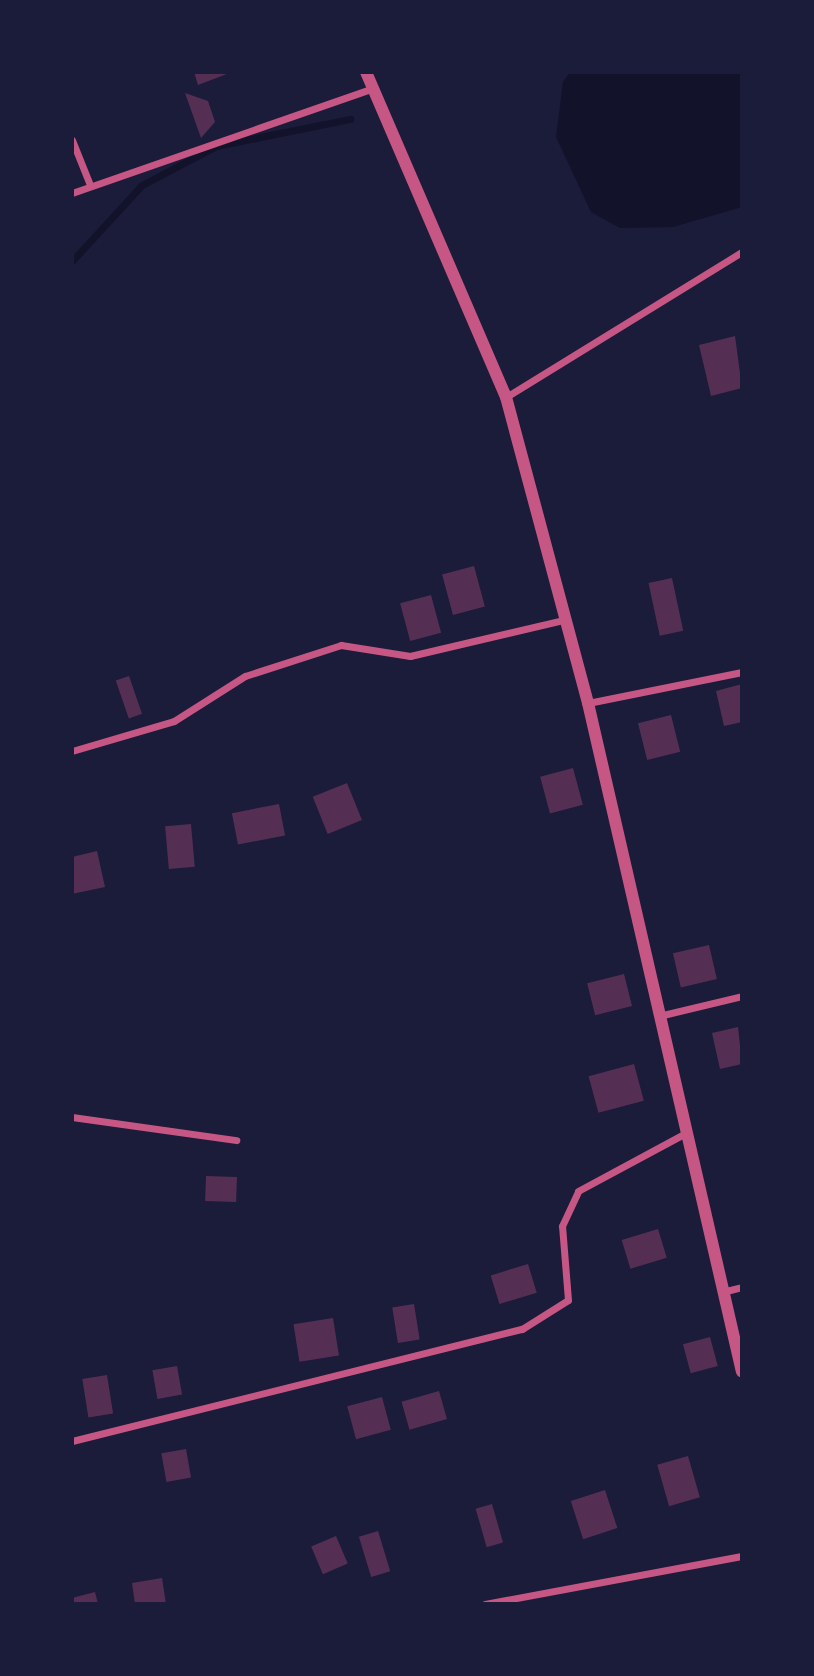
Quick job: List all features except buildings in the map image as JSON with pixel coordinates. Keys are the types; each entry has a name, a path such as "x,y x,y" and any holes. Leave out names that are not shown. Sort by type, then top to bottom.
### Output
{"street":[{"path":"366,72 506,397 563,620 588,703 663,1015 684,1134 726,1291 742,1371"},
{"path":"72,193 373,88"},
{"path":"72,140 90,185"},
{"path":"506,397 742,252"},
{"path":"72,751 174,721 245,676 341,645 410,656 563,620"},
{"path":"588,703 742,672"},
{"path":"663,1015 742,996"},
{"path":"72,1116 236,1140"},
{"path":"72,1441 522,1329 568,1300 562,1226 578,1191 684,1134"},
{"path":"726,1291 742,1287"},
{"path":"485,1604 742,1556"}],"shaded area":[{"path":"570,72 742,72 742,207 673,227 620,228 591,212 556,137 563,82"}],"waterway":[{"path":"72,261 142,185 216,146 350,119"}]}
